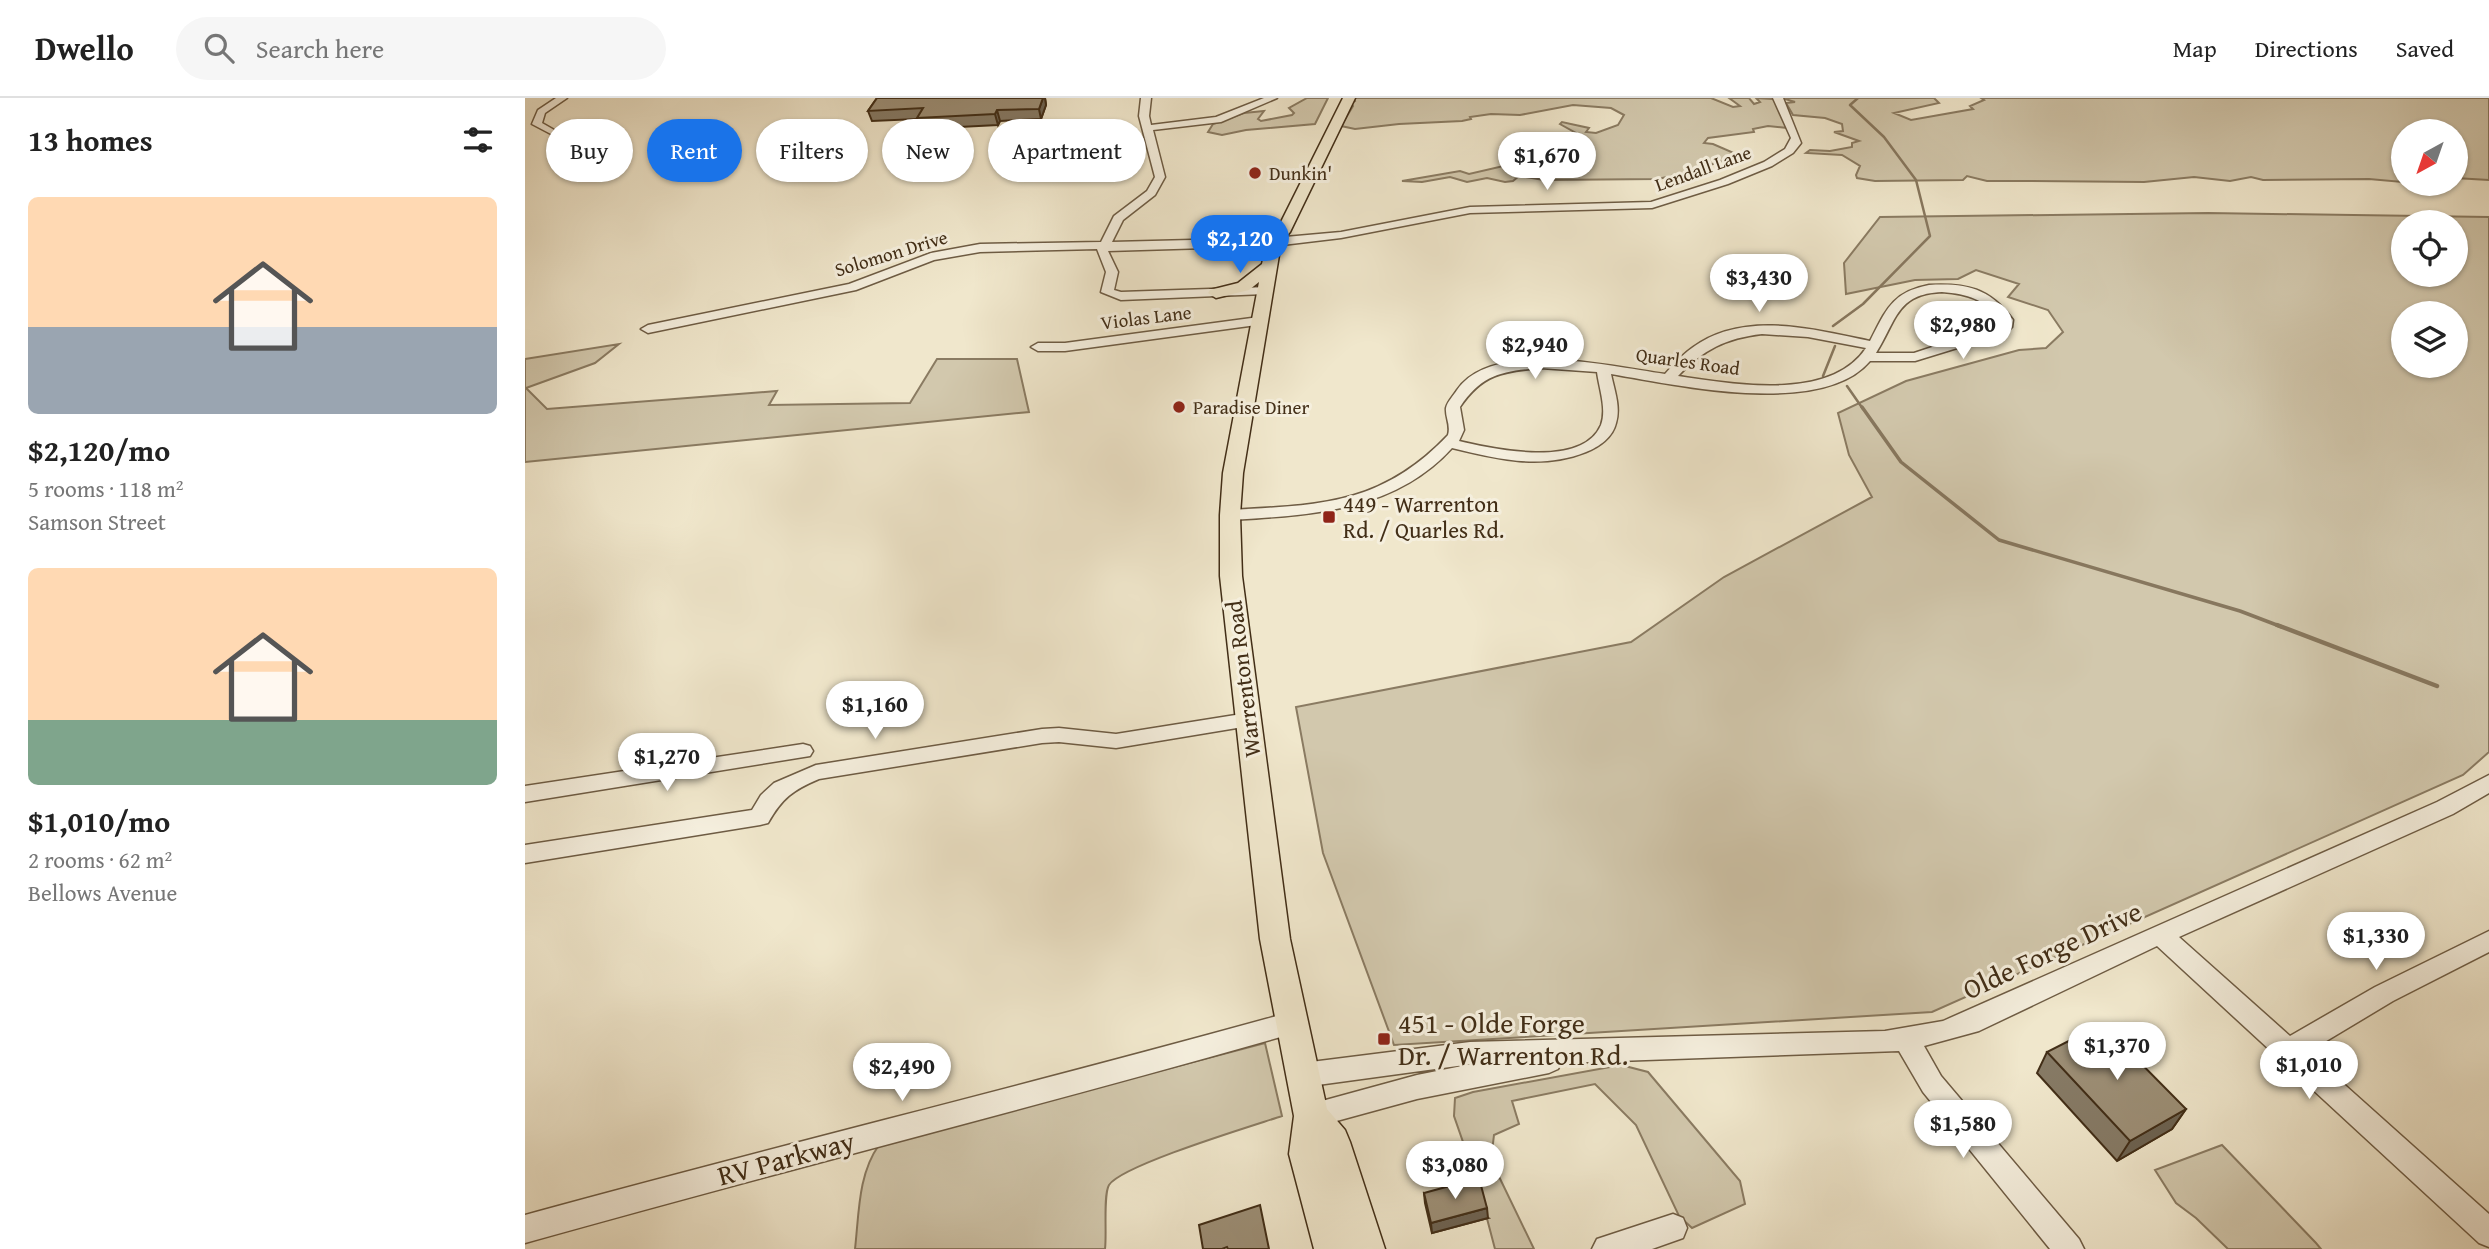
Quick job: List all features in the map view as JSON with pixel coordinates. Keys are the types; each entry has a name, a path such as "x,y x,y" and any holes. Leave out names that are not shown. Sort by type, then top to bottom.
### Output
{"main road":[{"name":"Warrenton Road","path":"1333,1249 1307,1154 1311,1116 1275,939 1231,576 1230,515 1236,447 1274,242 1271,231 1339,98"},
{"name":"Warrenton Road","path":"1274,242 1283,232 1349,98"},
{"path":"1216,293 1243,288 1269,267"},
{"path":"1216,293 1241,298 1259,320"},
{"name":"Warrenton Road","path":"1311,1116 1333,1142 1366,1249"}],"street":[{"path":"546,128 537,124 541,112 562,98"},
{"path":"1146,98 1143,109 1160,177 1151,193 1118,218 1105,245 1103,256 1112,272 1107,289 1110,294 1265,290"},
{"path":"1147,128 1217,120 1272,98"},
{"name":"Lendall Lane","path":"1274,242 1342,235 1453,212 1625,208 1675,200 1763,166 1793,148 1795,138 1783,104 1778,98"},
{"name":"Solomon Drive","path":"648,329 862,284 943,255 997,247 1274,242"},
{"path":"1668,379 1699,349 1720,338 1744,332 1774,330 1802,333 1871,352 1904,359 2001,330 2007,324 1992,302 1978,294 1951,289 1918,291 1900,300 1871,352"},
{"name":"Violas Lane","path":"1038,348 1259,320"},
{"name":"Quarles Road","path":"1450,443 1457,430 1453,414 1455,401 1469,385 1489,374 1515,366 1542,362 1572,363 1732,388 1801,387 1846,375 1871,352"},
{"path":"1230,515 1328,508 1371,498 1415,476 1450,443 1525,458 1556,456 1580,449 1603,434 1610,419 1603,369"},
{"path":"525,853 760,817 763,806 773,796 797,780 816,772 1042,736 1059,735 1116,741 1248,720"},
{"path":"525,794 803,751"},
{"name":"Olde Forge Drive","path":"1303,1075 1470,1052 1611,1052 1906,1039 1970,1023 2160,934 2445,808 2489,783"},
{"path":"2160,934 2489,1233"},
{"path":"2288,1050 2384,994 2489,940"},
{"name":"RV Parkway","path":"525,1229 768,1161 1085,1081 1291,1023"},
{"path":"1906,1039 1932,1084 2069,1249"},
{"name":"Olde Forge Drive","path":"1311,1116 1417,1087 1561,1058 1611,1052"},
{"path":"1607,1249 1673,1228"}],"shaded area":[{"path":"1307,98 1328,98 1315,124 1246,130 1222,135 1208,132 1213,124 1244,113 1264,111 1258,119 1261,121 1292,115 1294,113 1289,108"},
{"path":"1354,98 1711,98 1733,107 1740,106 1729,98 1749,98 1754,104 1760,102 1756,98 1773,99 1779,104 1788,128 1768,126 1753,129 1754,132 1708,138 1704,143 1743,157 1736,163 1721,161 1658,179 1544,180 1519,176 1513,181 1505,182 1487,178 1467,182 1450,177 1422,182 1402,181 1460,171 1469,174 1508,165 1508,161 1550,154 1545,150 1564,146 1575,138 1576,133 1560,124 1562,122 1589,128 1586,132 1596,133 1618,125 1624,115 1611,108 1573,105 1520,115 1491,114 1462,121 1355,129 1341,126 1353,106 1351,103 1355,101"},
{"path":"1782,98 1934,98 1939,103 1894,113 1911,120 1973,109 1970,106 1984,100 1981,98 2489,98 2489,180 2468,179 2468,119 2391,119 2391,181 2263,180 2251,177 2230,181 2194,177 2144,182 1987,181 1967,176 1963,180 1875,181 1857,178 1860,166 1842,155 1806,153 1810,150 1830,151 1852,147 1852,143 1859,141 1834,132 1843,131 1842,124 1825,118 1793,115 1786,103 1795,102"},
{"path":"2208,213 2391,216 2391,287 2468,287 2468,217 2489,217 2489,752 2463,775 1932,1012 1394,1045 1323,853 1296,707 1631,642 1724,577 1872,497 1849,455 1838,413 1906,381 2019,350 2046,348 2063,332 2048,310 2008,297 2019,284 1976,270 1958,279 1915,280 1846,294 1844,263 1880,217"},
{"path":"619,344 595,363 526,388 547,409 777,391 769,405 910,403 937,359 1017,359 1029,412 525,462 525,359"},
{"path":"1265,1043 1282,1116 1162,1157 1119,1177 1107,1190 1105,1249 855,1249 863,1181 879,1145"},
{"path":"1621,1065 1648,1072 1740,1181 1745,1204 1692,1228 1679,1216 1636,1125 1595,1084 1512,1101 1519,1124 1494,1135 1491,1160 1534,1249 1495,1249 1479,1188 1454,1116 1455,1098 1473,1092"},
{"path":"2222,1145 2321,1249 2228,1249 2176,1203 2155,1170"}],"building":[{"path":"877,98 1043,98 1039,109 917,118 923,108 868,111"},
{"path":"2102,1024 2186,1109 2130,1141 2047,1052"},
{"path":"1479,1178 1487,1208 1431,1223 1424,1193"},
{"path":"1260,1205 1269,1249 1203,1249 1199,1225"}],"waterway":[{"path":"1833,326 1863,304 1930,236 1916,180 1884,137 1850,105 1858,98"},
{"path":"1823,376 1835,346"},
{"path":"1847,386 1863,409"},
{"path":"1862,407 1901,462 1999,540 2240,611 2282,627"},
{"path":"2277,625 2437,686"}],"place":[{"name":"Dunkin'","path":"1255,173"},
{"name":"Paradise Diner","path":"1179,407"},
{"name":"449 - Warrenton Rd. / Quarles Rd.","path":"1329,517"},
{"name":"451 - Olde Forge Dr. / Warrenton Rd.","path":"1384,1039"}]}
